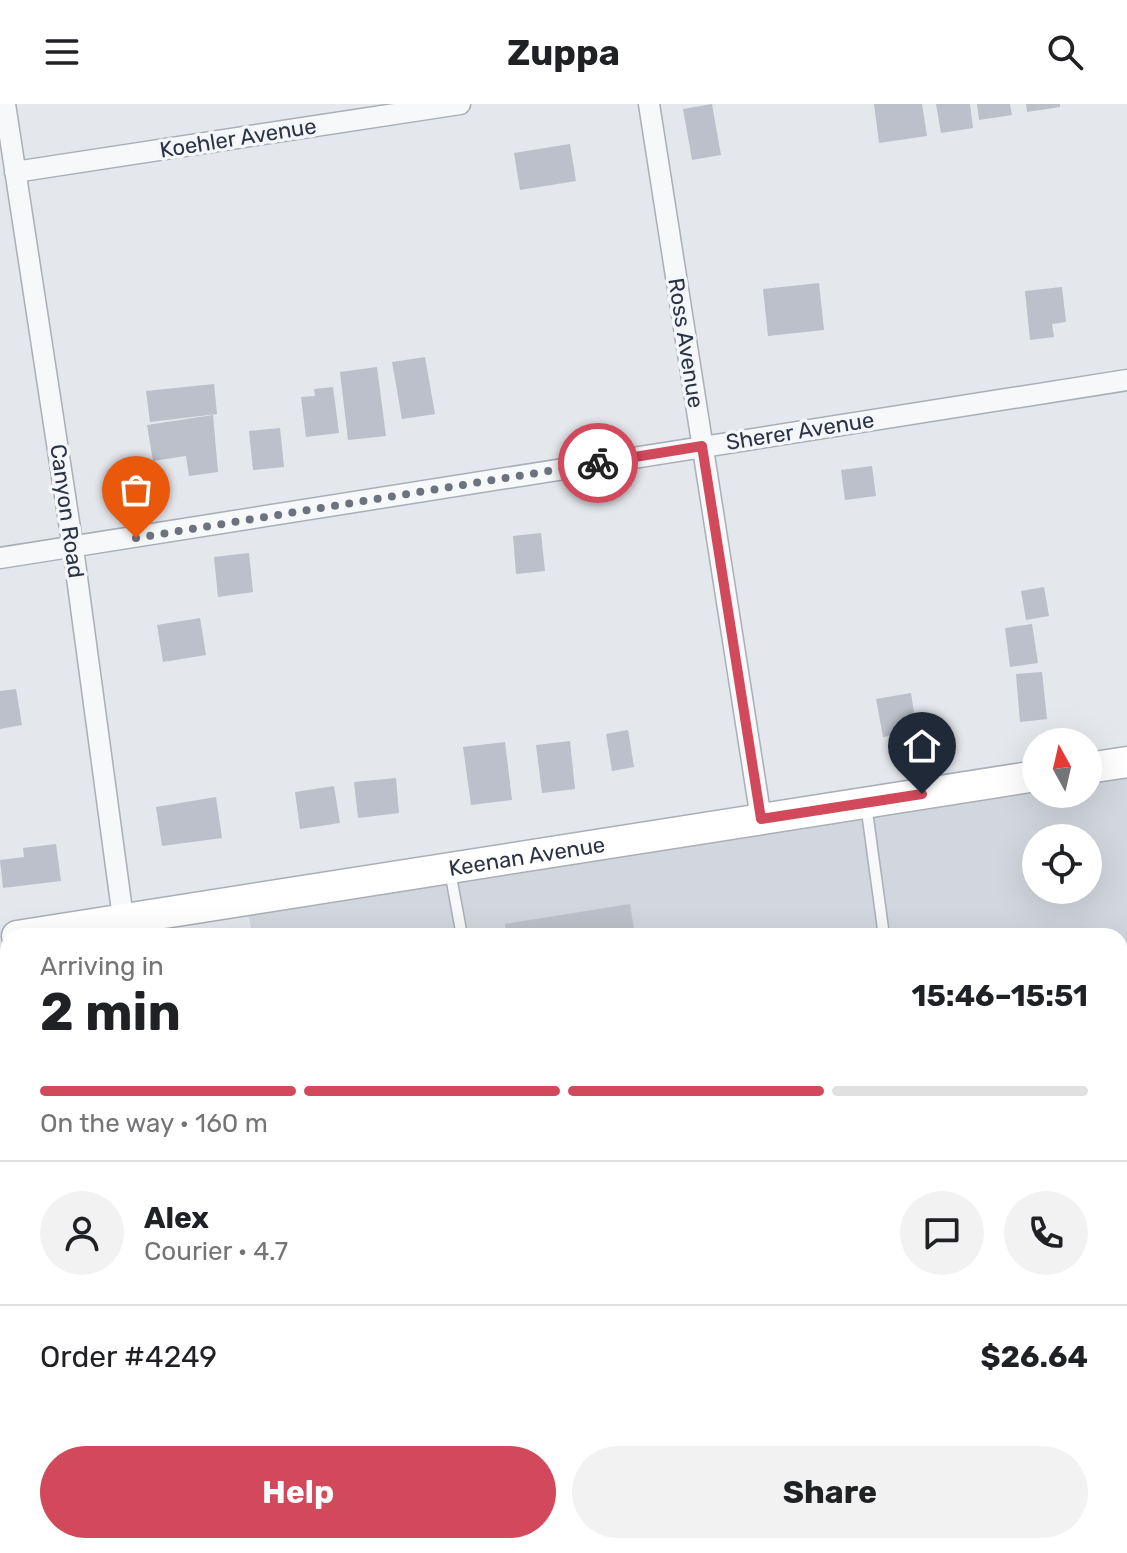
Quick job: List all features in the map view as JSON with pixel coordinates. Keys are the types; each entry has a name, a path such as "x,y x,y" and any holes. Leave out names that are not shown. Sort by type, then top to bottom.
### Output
{"street":[{"name":"Canyon Road","path":"5,104 73,548 123,918"},
{"name":"Koehler Avenue","path":"15,172 460,104"},
{"name":"Ross Avenue","path":"649,104 761,819"},
{"name":"Sherer Avenue","path":"0,558 1127,380"},
{"path":"1102,766 1127,762"},
{"name":"Keenan Avenue","path":"78,928 123,918 1022,778"}],"lane":[{"path":"866,802 883,928"},
{"path":"450,868 461,928"}],"shaded area":[{"path":"1127,773 1127,928 251,928 249,916 1022,789 1022,808 1102,808 1102,777"}],"building":[{"path":"712,104 721,155 692,160 683,109"},
{"path":"874,104 922,104 927,136 879,143"},
{"path":"936,104 970,104 973,128 941,133"},
{"path":"977,104 1010,104 1012,115 979,120"},
{"path":"1026,104 1060,104 1060,107 1027,112"},
{"path":"570,144 576,181 520,190 514,153"},
{"path":"819,283 824,330 768,336 763,289"},
{"path":"1062,287 1066,322 1052,324 1054,337 1030,340 1025,291"},
{"path":"425,357 435,414 402,419 392,362"},
{"path":"377,367 386,436 348,440 340,372"},
{"path":"214,384 217,414 150,422 146,391"},
{"path":"333,387 339,433 306,437 301,397 315,396 314,389"},
{"path":"213,415 218,472 189,476 186,456 153,461 147,425"},
{"path":"280,428 284,467 253,470 249,431"},
{"path":"872,466 876,496 845,500 841,470"},
{"path":"541,533 545,571 516,574 513,536"},
{"path":"249,553 253,592 218,597 214,557"},
{"path":"1044,587 1049,616 1026,620 1021,591"},
{"path":"200,618 206,655 163,662 157,625"},
{"path":"1032,624 1038,663 1010,667 1005,628"},
{"path":"1042,672 1047,719 1020,722 1016,674"},
{"path":"16,689 22,725 0,729 0,691"},
{"path":"911,693 917,731 883,737 876,699"},
{"path":"628,730 634,767 612,771 606,734"},
{"path":"570,741 575,789 542,793 536,745"},
{"path":"505,742 512,800 471,805 463,747"},
{"path":"396,778 399,813 358,818 354,782"},
{"path":"334,786 340,823 300,829 295,792"},
{"path":"216,797 222,838 162,846 156,807"},
{"path":"56,844 61,881 3,888 0,860 24,857 23,848"},
{"path":"630,904 634,928 506,928 505,924"}],"way so far":[{"path":"136,538 598,463"}],"route":[{"path":"598,463 702,446 761,819 922,794"}]}
